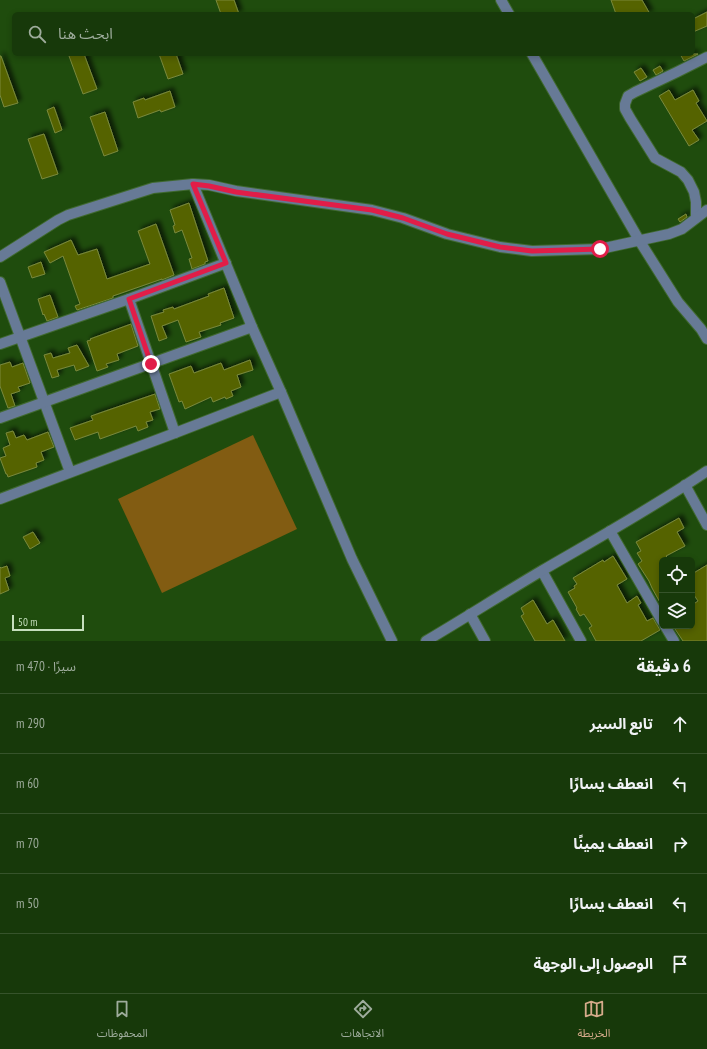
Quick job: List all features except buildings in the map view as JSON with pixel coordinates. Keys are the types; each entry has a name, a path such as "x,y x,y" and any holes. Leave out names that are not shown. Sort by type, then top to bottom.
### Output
{"street":[{"path":"501,0 508,12"},
{"path":"533,56 639,240 678,302 701,328 707,339"},
{"path":"696,218 696,202 694,192 688,180 680,172 655,158 630,118 625,109 625,104 628,96 707,57"},
{"path":"193,184 252,327 352,559 392,641"},
{"path":"0,257 68,215 153,188 193,184 236,192 372,210 403,218 447,234 500,247 532,251 600,249 669,234 682,229 707,210"},
{"path":"0,344 226,263"},
{"path":"0,282 70,472"},
{"path":"129,299 175,433"},
{"path":"0,418 252,327"},
{"path":"0,499 281,392"},
{"path":"426,641 707,471"},
{"path":"686,485 707,524"},
{"path":"610,531 659,616"},
{"path":"542,571 581,641"},
{"path":"470,614 485,641"},
{"path":"667,629 674,641"}],"shaded area":[{"path":"253,435 297,529 162,593 118,499"}],"route":[{"path":"151,364 129,299 226,263 193,184 236,192 372,210 403,218 447,234 500,247 532,251 600,249"}]}
